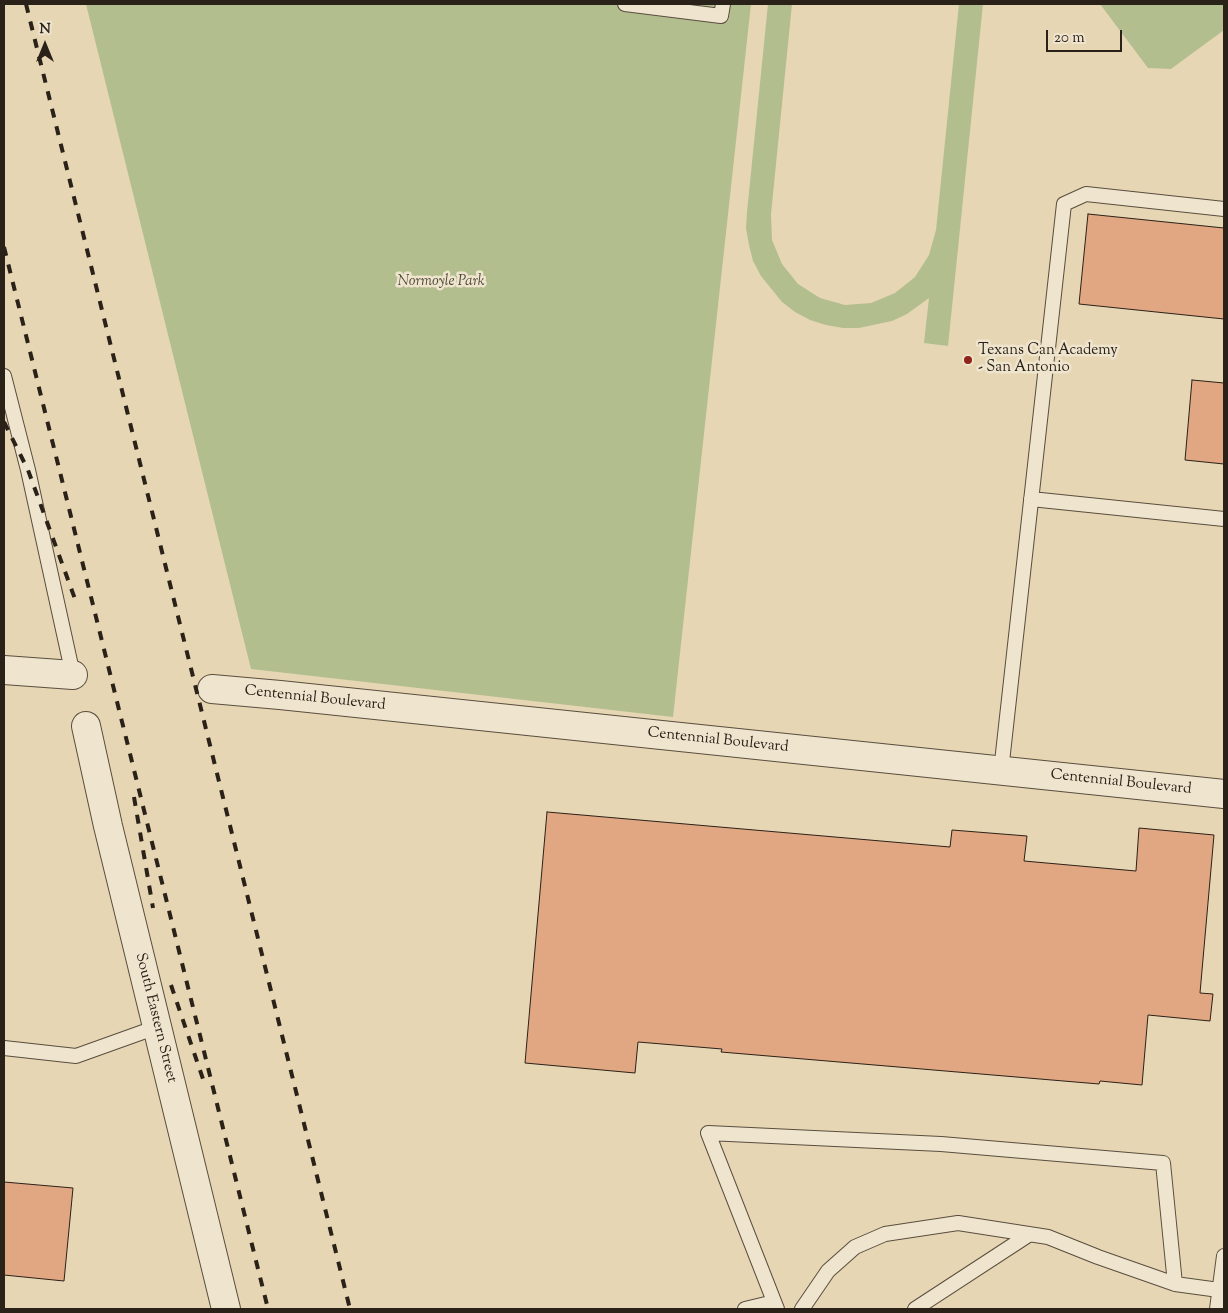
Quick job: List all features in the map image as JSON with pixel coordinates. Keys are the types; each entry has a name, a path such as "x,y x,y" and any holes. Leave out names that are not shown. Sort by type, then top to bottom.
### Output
{"street":[{"path":"4,670 73,675"},
{"name":"Centennial Boulevard","path":"212,689 1224,794"},
{"name":"South Eastern Street","path":"86,726 108,826 226,1309"}],"lane":[{"path":"625,4 721,16 723,4"},
{"path":"1001,770 1064,204 1086,194 1224,210"},
{"path":"4,376 28,470 73,675"},
{"path":"1031,499 1224,519"},
{"path":"4,1048 76,1056 157,1027"},
{"path":"745,1309 775,1306 708,1133 941,1144 1162,1163 1175,1284"},
{"path":"802,1309 828,1271 855,1247 885,1234 958,1223 1048,1237 1175,1284 1219,1290"},
{"path":"915,1309 1030,1234"},
{"path":"1217,1309 1224,1256"}],"green space":[{"name":"Normoyle Park","path":"86,4 751,4 673,717 251,669"},
{"path":"768,4 792,4 771,214 772,240 782,264 798,284 820,298 845,305 871,303 895,293 915,277 929,255 936,230 959,4 983,4 948,346 924,343 929,298 907,314 892,321 859,328 826,325 810,320 782,302 761,276 753,261 746,228"},
{"path":"1100,4 1224,4 1224,30 1171,69 1148,68"}],"building":[{"path":"1088,214 1224,228 1224,319 1079,304"},
{"path":"1192,380 1224,383 1224,464 1185,460"},
{"path":"547,812 950,847 952,830 1027,836 1024,861 1136,871 1139,828 1214,835 1200,993 1213,994 1210,1021 1148,1015 1142,1085 1100,1081 1099,1084 721,1052 722,1049 638,1042 635,1073 525,1063"},
{"path":"4,1182 73,1188 64,1281 4,1275"}],"railway":[{"path":"26,4 350,1309"},
{"path":"4,247 268,1309"},
{"path":"4,422 28,470 75,599"},
{"path":"134,797 153,908"},
{"path":"171,985 204,1082"}],"place":[{"name":"Texans Can Academy - San Antonio","path":"968,360"}]}
